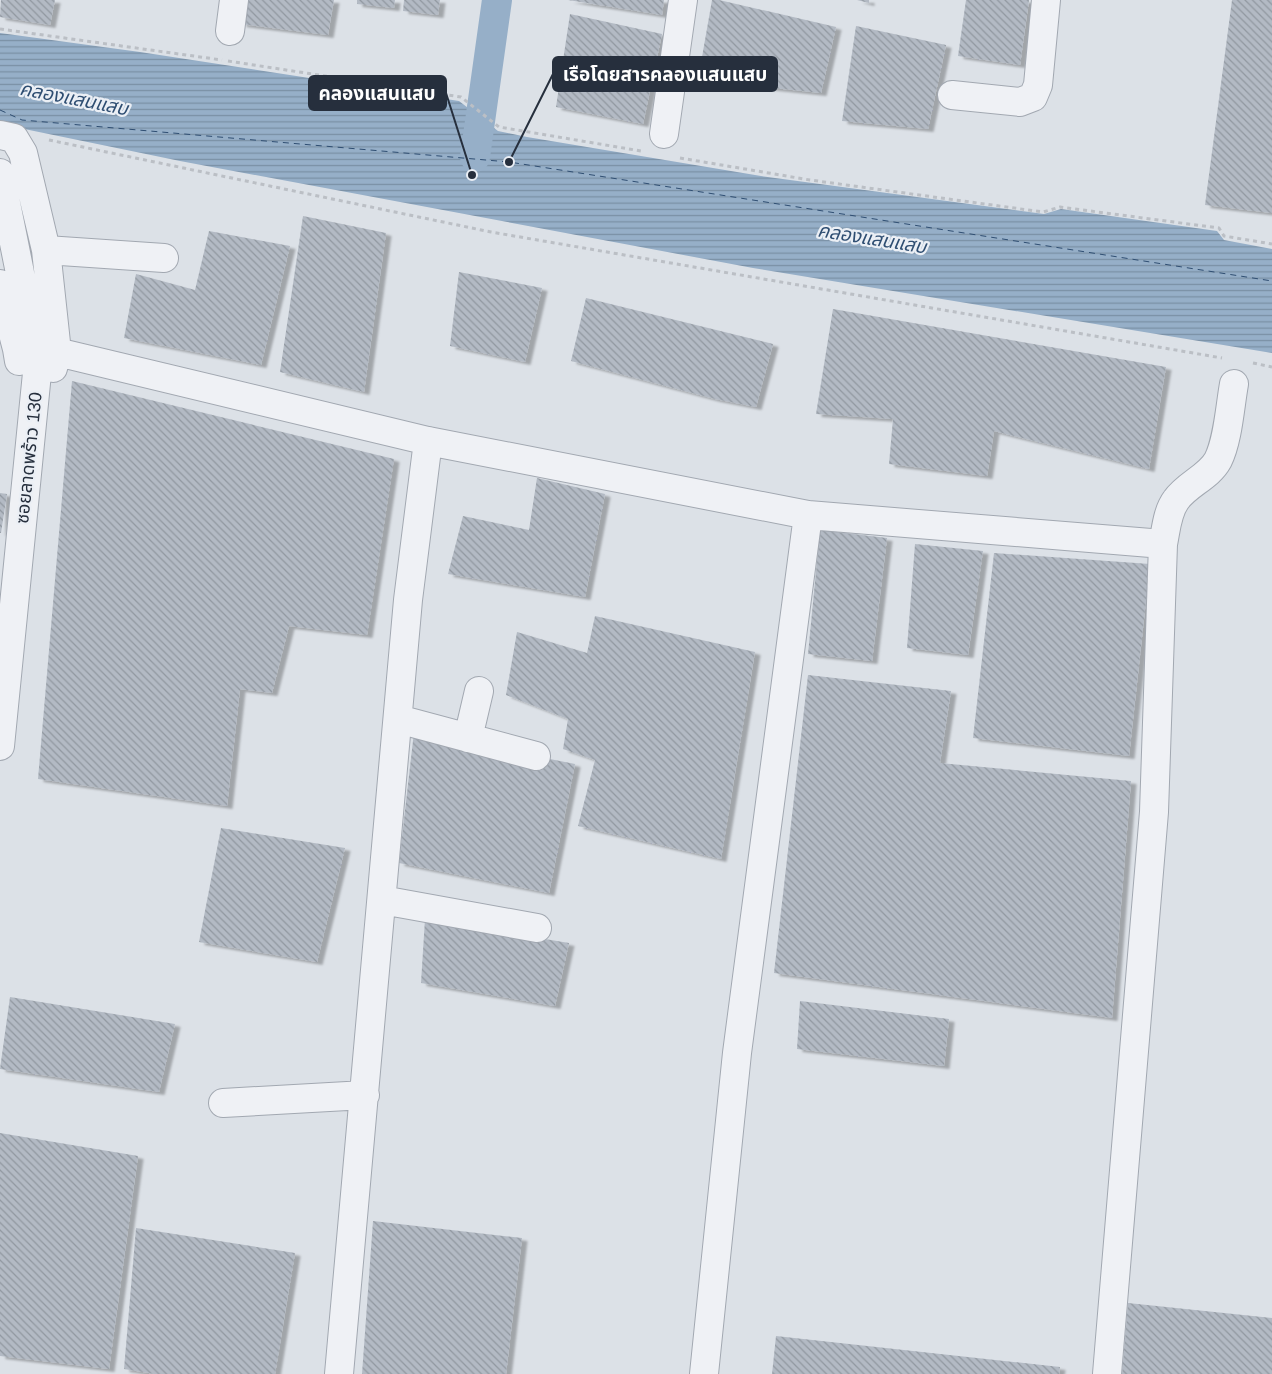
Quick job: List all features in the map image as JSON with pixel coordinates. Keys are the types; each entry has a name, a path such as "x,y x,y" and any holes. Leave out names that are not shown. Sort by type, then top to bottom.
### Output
{"street":[{"path":"230,31 234,0"},
{"path":"661,148 683,0"},
{"path":"952,95 1020,102 1033,98 1038,85 1046,0"},
{"path":"0,135 14,138 23,153 46,250 48,358 29,454"},
{"path":"0,173 48,358"},
{"path":"46,250 164,258"},
{"path":"0,284 17,349 29,454"},
{"path":"48,358 428,442 808,515 1163,544"},
{"path":"1107,1374 1154,812 1163,544 1170,513 1176,499 1212,469 1218,460 1234,384"},
{"path":"339,1374 408,600 428,442"},
{"name":"ซอยลาดพร้าว 130","path":"0,746 29,454"},
{"path":"704,1374 737,1053 808,515"},
{"path":"468,738 479,692"},
{"path":"398,719 536,756"},
{"path":"382,900 537,928"},
{"path":"223,1103 365,1095"}],"path":[{"path":"0,29 165,51 461,97 499,128 661,148 810,180 1043,212 1060,207 1219,228 1224,236 1272,244"},
{"path":"45,139 491,232 1223,358"},
{"path":"1252,363 1272,367"}],"water":[{"path":"0,33 140,52 459,101 498,131 761,176 1044,214 1061,209 1217,231 1224,240 1272,249 1272,353 753,268 180,161 0,124"}],"building":[{"path":"1,0 55,0 50,25 0,17"},
{"path":"245,0 334,0 328,35 241,24"},
{"path":"357,0 395,0 394,8 357,4"},
{"path":"404,0 440,0 438,15 403,11"},
{"path":"568,0 664,0 662,15"},
{"path":"712,0 836,27 821,93 698,80"},
{"path":"857,0 869,0 869,3"},
{"path":"966,0 1029,0 1020,65 958,56"},
{"path":"1232,0 1272,0 1272,213 1205,205"},
{"path":"570,14 662,34 643,124 556,107"},
{"path":"856,26 946,45 928,129 842,121"},
{"path":"303,216 386,233 364,392 280,372"},
{"path":"209,231 290,246 261,365 124,338 136,274 195,290"},
{"path":"459,272 542,288 525,362 450,346"},
{"path":"586,298 773,344 756,407 715,399 571,361"},
{"path":"833,309 1166,367 1149,469 994,431 987,476 889,464 893,419 816,414"},
{"path":"72,381 394,459 367,635 289,626 272,693 240,689 227,806 38,779"},
{"path":"537,478 605,494 585,597 448,574 463,516 529,530"},
{"path":"0,493 7,494 1,533 0,533"},
{"path":"820,530 887,538 872,661 808,654"},
{"path":"915,544 983,551 968,655 907,648"},
{"path":"994,553 1150,564 1129,756 973,738"},
{"path":"595,616 755,652 721,859 578,826 595,760 563,749 568,719 506,695 517,632 587,653"},
{"path":"808,675 951,691 940,763 1131,781 1112,1018 774,973"},
{"path":"414,732 575,764 549,893 399,863"},
{"path":"221,828 345,848 317,962 199,942"},
{"path":"425,919 569,943 555,1006 421,983"},
{"path":"10,997 175,1024 159,1092 0,1069"},
{"path":"800,1001 949,1019 944,1066 797,1049"},
{"path":"0,1133 138,1156 109,1369 0,1356"},
{"path":"373,1221 522,1238 506,1374 362,1374"},
{"path":"136,1228 295,1253 275,1374 155,1374 124,1369"},
{"path":"1128,1303 1272,1318 1272,1374 1122,1374"},
{"path":"776,1336 1060,1367 1059,1374 772,1374"}],"waterway":[{"path":"475,157 497,0"}],"ferry route":[{"path":"0,110 22,120 509,162 1272,281"}],"place":[{"name":"เรือโดยสารคลองแสนแสบ","path":"509,162"},
{"name":"คลองแสนแสบ","path":"472,175"}]}
